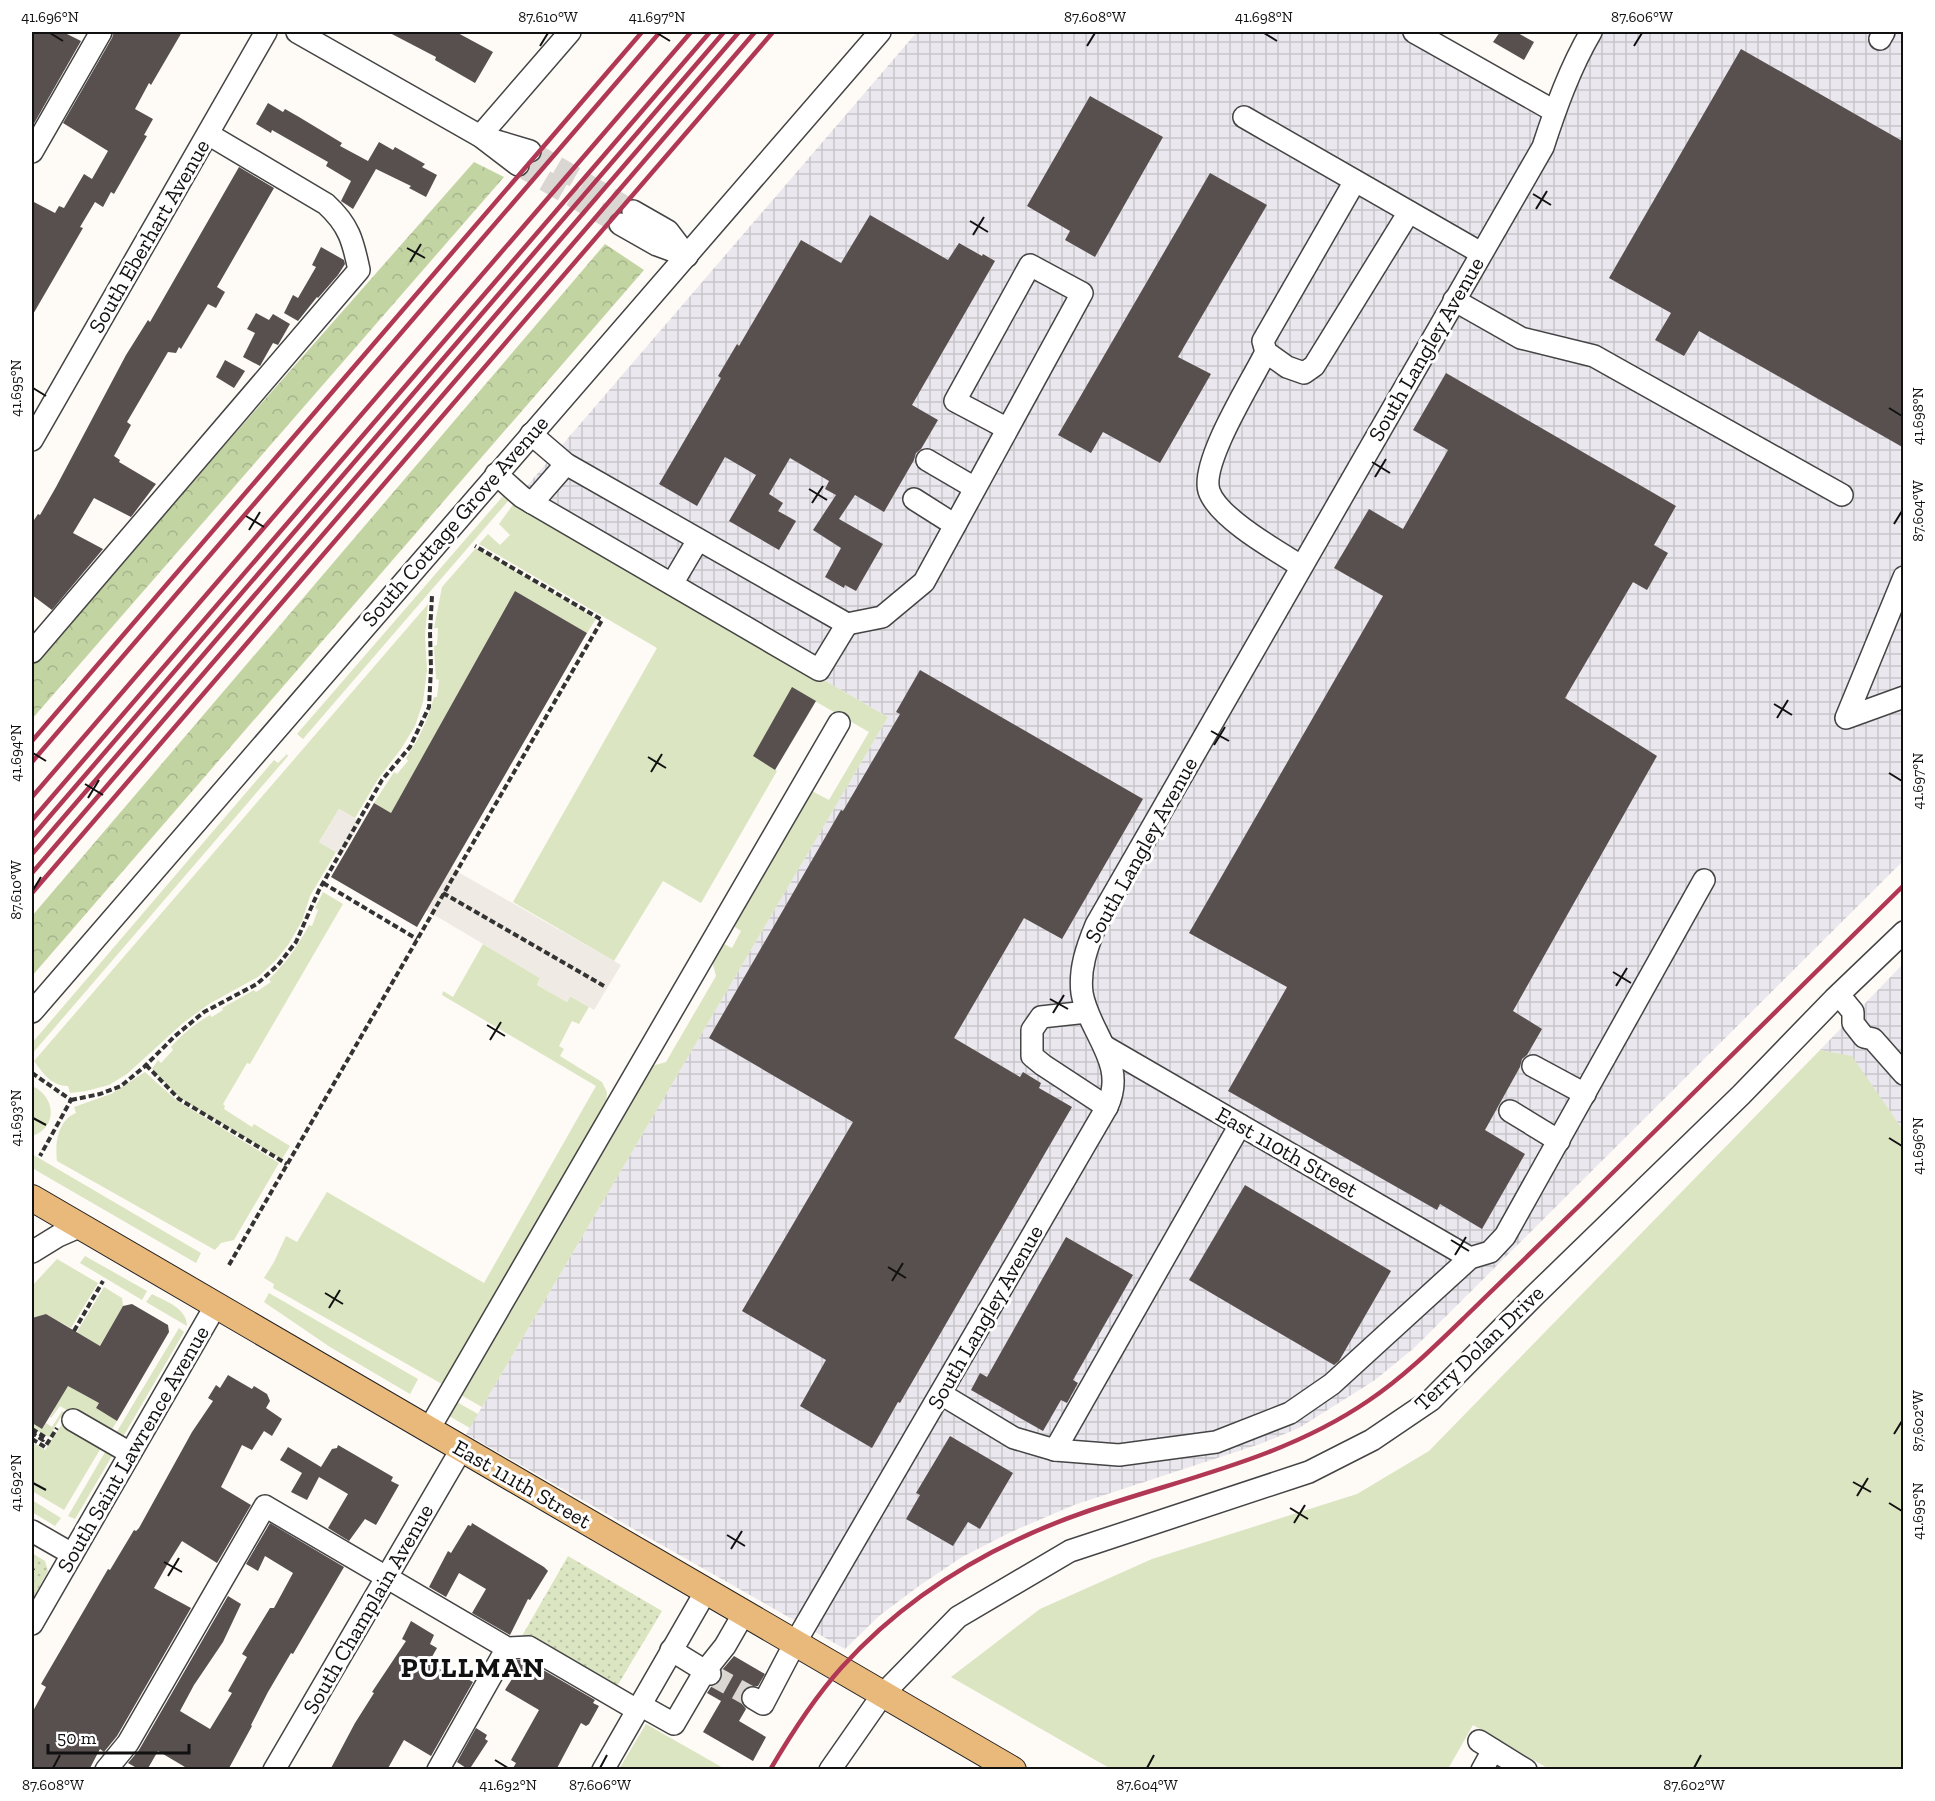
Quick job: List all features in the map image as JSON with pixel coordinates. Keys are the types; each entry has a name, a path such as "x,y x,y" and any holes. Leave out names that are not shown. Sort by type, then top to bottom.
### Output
{"main road":[{"name":"East 111th Street","path":"32,1198 1013,1770"}],"street":[{"path":"32,152 101,32"},
{"name":"South Eberhart Avenue","path":"32,440 266,32"},
{"path":"297,32 480,136 524,158"},
{"path":"480,136 570,32"},
{"name":"South Cottage Grove Avenue","path":"32,1012 880,32"},
{"name":"South Langley Avenue","path":"753,1698 763,1704 795,1643 1107,1107 1114,1083 1112,1066 1087,1012 1082,992 1082,969 1096,925 1543,147 1554,111 1576,57 1591,32"},
{"path":"1428,35 1554,111"},
{"path":"1244,117 1481,253"},
{"path":"32,652 359,270 347,228 339,216 326,204 208,134"},
{"path":"1355,181 1263,341 1266,352 1287,367 1304,373 1314,366 1409,212"},
{"path":"627,218 657,245 687,256"},
{"path":"531,434 566,464 847,624 882,617 924,582 1082,292 1030,265 955,401 1006,428"},
{"path":"1454,300 1521,338 1594,356 1842,495"},
{"path":"1266,352 1210,465 1209,491 1222,510 1254,536 1301,566"},
{"path":"927,460 975,488"},
{"path":"532,503 566,464"},
{"path":"496,474 532,503 819,670 847,624"},
{"path":"914,499 955,525"},
{"path":"672,584 698,540"},
{"path":"1904,577 1846,718 1904,697"},
{"path":"429,1429 838,723"},
{"path":"941,1394 1014,1438 1055,1450 1119,1455 1216,1442 1290,1413 1332,1384 1470,1258 1490,1252 1506,1236 1704,880"},
{"name":"Terry Dolan Drive","path":"830,1770 883,1694 958,1617 1070,1551 1309,1472 1372,1440 1431,1400 1904,932"},
{"path":"1839,995 1853,1012 1861,1013 1874,1030 1873,1039 1903,1073"},
{"path":"1087,1012 1041,1017 1032,1030 1032,1056 1042,1065 1107,1107"},
{"name":"East 110th Street","path":"1104,1046 1470,1258"},
{"path":"1533,1066 1585,1094"},
{"path":"1510,1111 1559,1141"},
{"path":"1055,1450 1240,1125"},
{"path":"32,1252 58,1236 81,1226"},
{"name":"South Saint Lawrence Avenue","path":"32,1624 216,1305"},
{"path":"67,1420 130,1453"},
{"name":"South Champlain Avenue","path":"274,1770 462,1448"},
{"path":"106,1770 128,1743 265,1506 507,1648 529,1647 674,1724 744,1613"},
{"path":"32,1531 72,1554"},
{"path":"603,1770 706,1591"},
{"path":"438,1770 507,1648"},
{"path":"671,1650 708,1672"},
{"path":"1482,1770 1486,1746 1526,1770"}],"path":[{"path":"229,1265 602,620 476,546"},
{"path":"32,1073 71,1100 100,1094 121,1086 146,1065 174,1036 204,1012 257,984 278,965 296,942 323,883 382,780 410,747 429,707 432,596"},
{"path":"323,883 417,939"},
{"path":"443,893 604,986"},
{"path":"146,1065 179,1099 287,1164"},
{"path":"40,1156 71,1100"},
{"path":"74,1330 103,1281"},
{"path":"32,1439 45,1447 67,1420"}],"shaded area":[{"path":"917,32 1423,32 1551,104 1592,32 1903,32 1903,861 1414,1348 1375,1380 1299,1428 1260,1444 1074,1505 1011,1532 962,1557 919,1586 879,1616 845,1649 466,1434 888,717 514,501"},
{"path":"339,809 361,822 342,855 319,842"},
{"path":"451,868 621,965 594,1010 571,996 567,1002 537,985 540,978 426,910"},
{"path":"1903,964 1903,1130 1852,1057 1820,1050"}],"green space":[{"path":"474,162 504,177 32,719 32,664"},
{"path":"605,244 644,270 32,976 32,916"},
{"path":"503,496 509,500 303,739 297,734"},
{"path":"515,502 888,717 482,1407 459,1394 652,1066 666,1062 716,976 712,961 722,943 732,948 741,931 733,926 812,791 829,800 869,732 792,688 753,756 777,771 701,903 663,881 614,961 513,902 657,648 479,544 488,534 500,545 510,535 499,524"},
{"path":"476,548 596,619 587,633 515,591 391,813 374,803 394,772 397,774 408,761 406,758 423,729 434,697 437,697 439,680 436,679 434,646 437,645 438,628 434,628 442,587"},
{"path":"428,604 425,635 427,670 423,702 415,726 378,779 355,818 339,809 319,842 336,852 310,896 302,921 276,960 258,977 209,1004 183,1023 127,1074 109,1085 70,1093 68,1086 57,1084 48,1078 34,1061"},
{"path":"287,754 288,756 32,1054 32,1043 274,760 278,763"},
{"path":"323,892 343,904 250,1064 247,1063 223,1104 224,1109 252,1127 254,1124 290,1146 282,1159 180,1098 152,1069 158,1060 161,1063 173,1050 171,1047 194,1025 271,982 269,979 291,954 309,925 312,926 318,910 315,908"},
{"path":"483,944 540,978 537,985 567,1002 570,996 589,1007 579,1024 572,1021 559,1046 564,1049 560,1056 602,1082 607,1092 606,1103 442,1384 273,1288 274,1284 264,1278 286,1236 297,1242 327,1192 484,1283 596,1086 442,995 443,991 453,997"},
{"path":"1820,1050 1852,1056 1903,1130 1903,1769 1549,1769 1473,1725 1448,1769 1111,1769 951,1677 1040,1609 1152,1559 1357,1494 1429,1451"},
{"path":"145,1072 176,1100 279,1163 234,1240 221,1243 215,1250 57,1161 56,1147 61,1127 76,1113 74,1107 111,1094"},
{"path":"32,1086 46,1097 51,1112 46,1126 32,1136"},
{"path":"32,1154 201,1253 196,1263 32,1168"},
{"path":"85,1256 147,1291 142,1300 80,1263"},
{"path":"57,1259 98,1283 71,1328 46,1314 32,1318 32,1286"},
{"path":"104,1287 122,1298 123,1306 92,1359 77,1332"},
{"path":"269,1293 418,1379 410,1394 330,1347 264,1302"},
{"path":"152,1294 179,1310 187,1326 146,1302"},
{"path":"179,1328 184,1332 120,1442 113,1438"},
{"path":"71,1373 79,1392 99,1403 96,1408 117,1421 64,1510 32,1491 32,1442 45,1450 70,1412 60,1406 50,1417 55,1408 52,1405"},
{"path":"455,1401 478,1414 470,1428 449,1416"},
{"path":"62,1411 64,1412 49,1437 32,1428 32,1423 42,1429 46,1423 52,1427"},
{"path":"108,1447 115,1451 75,1519 68,1516"},
{"path":"32,1500 61,1518 55,1526 32,1512"},
{"path":"32,1553 45,1561 48,1571 32,1600"},
{"path":"568,1556 662,1611 616,1688 522,1636"},
{"path":"646,1724 725,1769 619,1769"}],"building":[{"path":"32,32 63,32 81,41 32,127"},
{"path":"114,32 182,32 135,109 153,119 144,135 147,136 114,194 111,192 103,207 95,202 80,227 83,228 32,316 32,201 55,213 59,206 64,208 84,174 92,179 108,151 63,123"},
{"path":"388,32 456,32 493,52 475,83 435,60 436,57"},
{"path":"1500,32 1516,32 1534,42 1524,60 1493,42"},
{"path":"1741,49 1904,142 1904,448 1699,331 1684,356 1655,340 1671,313 1609,278"},
{"path":"1090,96 1163,137 1095,257 1065,240 1070,231 1027,206"},
{"path":"268,103 283,112 285,109 299,117 342,143 340,146 368,161 379,142 393,150 395,147 425,164 422,167 437,175 426,197 409,188 411,186 376,169 353,209 341,201 351,181 326,166 328,162 272,130 271,133 256,124"},
{"path":"239,167 274,188 217,287 225,292 216,308 208,304 181,349 179,347 176,353 168,352 127,422 131,425 114,456 120,460 119,462 156,484 131,517 94,498 73,533 103,549 52,610 32,595 32,523 38,514 40,515 56,487 126,355 148,320 150,322"},
{"path":"1210,173 1267,205 1178,357 1211,374 1160,463 1103,432 1091,453 1058,435"},
{"path":"870,215 948,260 959,243 995,261 912,405 938,420 921,449 916,453 884,512 855,495 839,519 883,544 856,591 845,585 844,588 825,577 841,548 813,530 836,495 825,489 829,481 790,458 769,494 783,503 778,511 796,521 779,550 729,521 756,475 725,457 697,506 659,484 721,378 718,376 737,344 739,346 801,240 841,263"},
{"path":"321,247 344,260 345,264 298,321 284,313 293,295 298,298 316,267 312,265"},
{"path":"256,313 269,320 273,314 290,324 278,345 273,343 260,366 243,357 255,333 247,329"},
{"path":"225,360 245,371 234,388 216,377"},
{"path":"1446,373 1676,506 1654,545 1668,553 1647,590 1633,582 1565,698 1657,756 1513,1011 1542,1029 1527,1055 1522,1059 1520,1067 1485,1130 1525,1154 1482,1229 1440,1204 1437,1210 1228,1091 1287,987 1189,933 1383,596 1334,568 1369,509 1403,529 1448,450 1413,430"},
{"path":"515,591 587,633 417,927 331,877 374,803 391,813"},
{"path":"920,670 1143,799 1062,939 1024,918 954,1038 1020,1077 1023,1072 1041,1083 1039,1088 1072,1107 872,1448 800,1406 826,1360 742,1311 853,1122 709,1038 841,810 843,811 900,714 896,712"},
{"path":"792,687 816,701 775,770 753,756"},
{"path":"1245,1185 1391,1271 1339,1361 1334,1365 1189,1280"},
{"path":"1066,1237 1133,1275 1073,1380 1078,1383 1067,1403 1061,1400 1043,1431 971,1390 980,1373 987,1377"},
{"path":"132,1304 168,1325 169,1332 117,1421 96,1408 99,1403 68,1386 42,1429 32,1423 32,1318 46,1314 100,1346 123,1306"},
{"path":"228,1375 252,1389 254,1386 267,1394 270,1401 266,1408 282,1419 272,1436 264,1431 252,1450 242,1445 221,1487 251,1505 217,1563 182,1541 167,1565 154,1588 191,1608 117,1736 104,1752 100,1749 89,1770 32,1770 32,1713 46,1687 41,1684 108,1569 110,1570 134,1530 139,1528 192,1432 213,1401 208,1398 216,1385 220,1388"},
{"path":"950,1436 1013,1473 980,1529 968,1522 953,1546 906,1519 920,1495 916,1493"},
{"path":"338,1445 393,1477 391,1481 399,1485 376,1525 365,1519 349,1541 328,1528 348,1494 319,1477 307,1500 291,1492 302,1473 280,1460 288,1447 321,1467 332,1449 337,1448"},
{"path":"270,1523 344,1567 268,1692 228,1770 190,1770 158,1751 147,1770 140,1770 128,1763 139,1750 228,1596 241,1604 223,1642 194,1685 180,1711 210,1729 232,1693 228,1691 247,1657 242,1654 270,1608 274,1608 293,1573 265,1556 258,1571 246,1564"},
{"path":"472,1523 548,1571 530,1600 528,1599 510,1635 472,1613 486,1589 459,1573 446,1597 429,1587 448,1551 451,1553 468,1525 471,1526"},
{"path":"411,1621 434,1635 430,1644 437,1648 429,1662 454,1678 457,1673 473,1682 431,1756 404,1740 387,1770 330,1770 374,1693 372,1692 406,1641 402,1639"},
{"path":"734,1656 765,1674 758,1686 746,1687 740,1697 746,1709 739,1721 766,1737 753,1761 703,1732 721,1701 707,1693 720,1681 722,1670"},
{"path":"517,1660 526,1660 595,1700 593,1703 599,1706 589,1724 586,1726 581,1723 556,1770 512,1770 516,1763 511,1760 539,1710 505,1690 517,1671 512,1668"},
{"path":"476,1728 487,1735 485,1739 488,1741 469,1770 457,1762"}],"tunnel":[{"path":"530,151 633,211"},
{"path":"518,165 620,224"},
{"path":"710,1674 753,1698"}],"railway":[{"path":"32,741 642,32"},
{"path":"32,762 660,32"},
{"path":"32,797 691,32"},
{"path":"32,820 710,32"},
{"path":"32,837 724,32"},
{"path":"32,854 739,32"},
{"path":"32,873 755,32"},
{"path":"32,893 773,32"},
{"path":"770,1770 803,1717 842,1667 895,1616 955,1574 987,1555 1053,1524 1267,1453 1302,1438 1336,1421 1395,1381 1420,1360 1579,1206 1904,885"}],"district":[{"name":"PULLMAN","path":"473,1667"}]}
